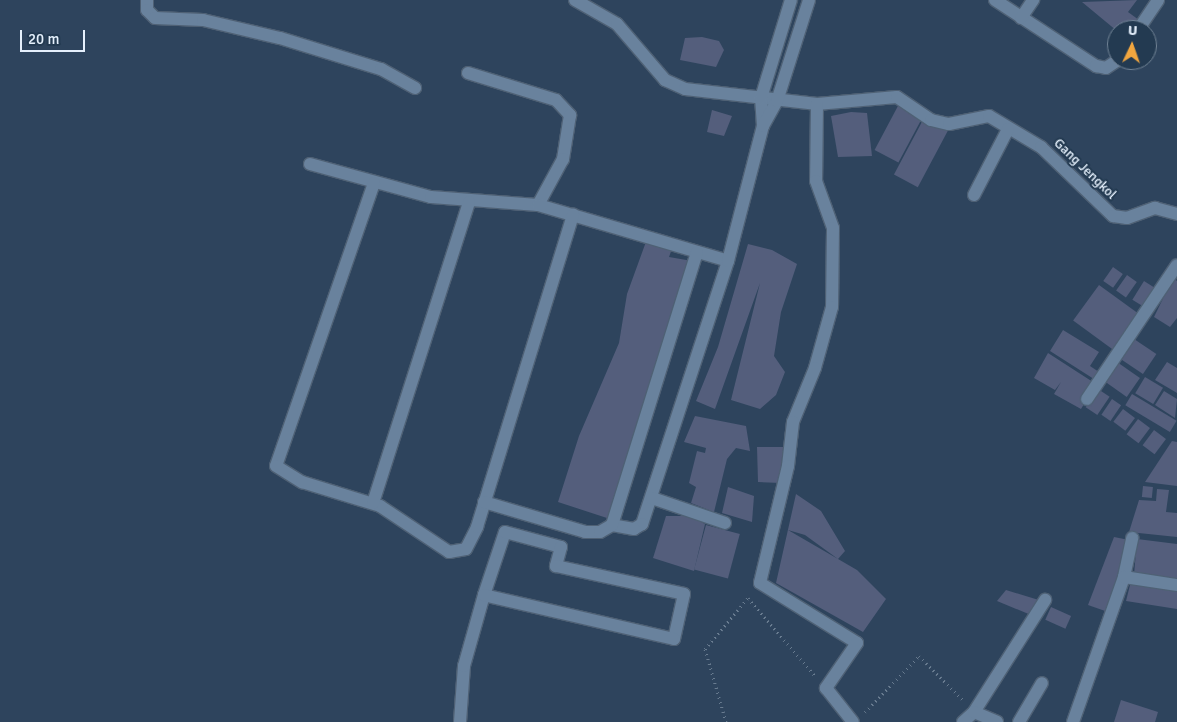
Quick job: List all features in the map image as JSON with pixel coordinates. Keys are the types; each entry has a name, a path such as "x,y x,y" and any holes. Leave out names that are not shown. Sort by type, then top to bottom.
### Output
{"street":[{"path":"147,0 147,10 155,18 203,20 280,38 381,69 414,88"},
{"name":"Gang Jengkol","path":"575,0 617,24 674,85 817,104 897,97 939,123 989,116 1041,147 1113,216 1127,218 1155,208 1177,214"},
{"path":"763,126 761,98 791,0"},
{"path":"484,502 585,532 600,532 612,525 639,528 652,498 728,261 763,126 777,100 810,0"},
{"path":"995,0 1096,66 1107,67"},
{"path":"1021,18 1033,0"},
{"path":"1145,20 1158,0"},
{"path":"468,73 556,100 570,116 563,159 538,205"},
{"path":"817,104 816,181 833,228 832,307 815,368 793,422 788,466 760,583 857,643 826,688 858,719"},
{"path":"974,195 1008,129"},
{"path":"310,164 374,183 469,202 538,205 728,261"},
{"path":"374,183 276,466 302,482 373,503 437,546 456,552 466,548 484,502 573,214"},
{"path":"373,503 469,202"},
{"path":"612,525 697,252"},
{"path":"1087,399 1177,265"},
{"path":"652,498 725,523"},
{"path":"460,722 464,666 484,595 505,532 561,547 556,566 684,594 674,639 484,595"},
{"path":"1073,722 1124,576 1132,538"},
{"path":"1124,576 1177,585"},
{"path":"963,722 974,712 1045,600"},
{"path":"1019,722 1042,683"},
{"path":"974,712 997,722"}],"path":[{"path":"726,722 705,649 748,598 826,688"},
{"path":"858,719 919,656 974,712"}],"building":[{"path":"1137,0 1128,12 1139,20 1107,20 1107,23 1082,2"},
{"path":"702,37 719,41 724,50 716,67 680,60 685,38"},
{"path":"899,104 923,117 898,163 875,150"},
{"path":"712,110 732,116 724,136 707,132"},
{"path":"851,112 867,113 872,156 838,157 831,116"},
{"path":"924,118 948,131 918,187 894,175"},
{"path":"647,239 673,246 669,257 692,261 610,519 558,502 579,436 619,343 627,294"},
{"path":"748,244 772,250 797,264 781,312 774,356 785,372 776,395 760,409 731,400 760,283 715,409 696,401 718,347"},
{"path":"1113,267 1123,274 1113,288 1103,281"},
{"path":"1127,275 1137,282 1126,297 1116,291"},
{"path":"1173,278 1177,281 1177,318 1170,327 1154,317"},
{"path":"1144,281 1155,288 1143,307 1132,300"},
{"path":"1099,285 1139,314 1113,349 1073,321"},
{"path":"1063,330 1099,352 1090,366 1102,374 1097,381 1050,351"},
{"path":"1134,339 1156,354 1143,374 1121,359"},
{"path":"1048,353 1096,384 1081,409 1054,394 1061,382 1055,390 1034,378"},
{"path":"1117,362 1140,378 1127,397 1104,381"},
{"path":"1167,362 1177,368 1177,393 1155,380"},
{"path":"1145,377 1163,388 1153,404 1135,393"},
{"path":"1098,389 1110,397 1097,415 1086,407"},
{"path":"1164,391 1177,399 1175,418 1155,405"},
{"path":"1132,394 1177,421 1170,432 1125,405"},
{"path":"1112,399 1121,405 1110,421 1101,415"},
{"path":"1123,409 1135,418 1125,431 1113,422"},
{"path":"695,416 746,426 750,451 736,448 727,459 714,512 691,503 696,487 689,483 697,451 705,453 706,448 684,442"},
{"path":"1138,419 1150,428 1139,443 1127,434"},
{"path":"1154,430 1166,439 1155,454 1143,445"},
{"path":"1172,441 1177,442 1177,486 1145,482"},
{"path":"757,447 786,447 781,483 758,482"},
{"path":"1143,486 1153,487 1152,498 1142,497"},
{"path":"728,487 754,496 752,522 722,513"},
{"path":"1157,489 1169,490 1166,512 1177,513 1177,537 1129,532 1139,500 1156,501"},
{"path":"796,494 821,511 845,551 838,559 857,570 886,599 863,632 776,583","holes":["788,530 805,535 838,559"]},
{"path":"666,516 689,516 705,524 694,571 653,558"},
{"path":"706,525 740,534 728,578 694,569"},
{"path":"1114,537 1129,540 1108,612 1088,605"},
{"path":"1137,539 1177,544 1177,581 1134,575"},
{"path":"1131,581 1177,587 1177,609 1126,601"},
{"path":"1006,590 1042,601 1031,615 997,601"},
{"path":"1051,607 1071,616 1065,629 1045,620"},
{"path":"1121,700 1158,712 1155,722 1114,722"}]}
